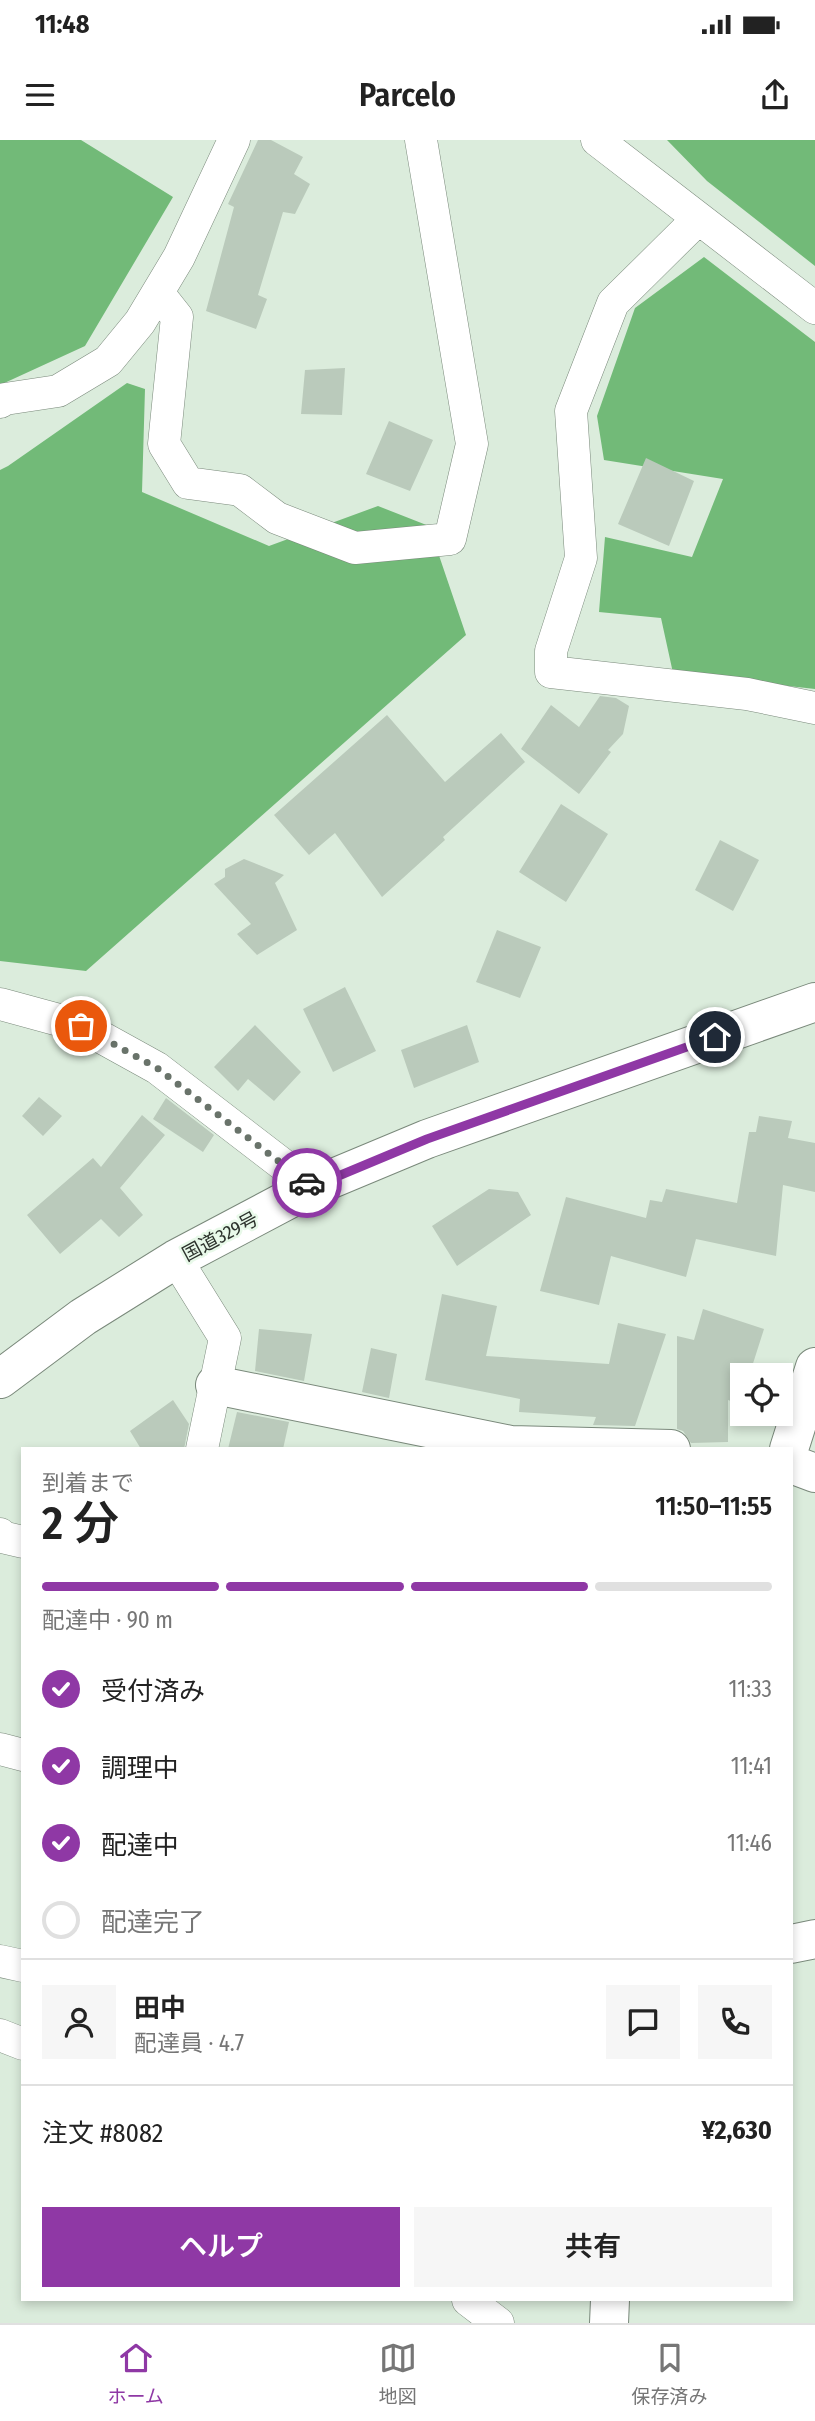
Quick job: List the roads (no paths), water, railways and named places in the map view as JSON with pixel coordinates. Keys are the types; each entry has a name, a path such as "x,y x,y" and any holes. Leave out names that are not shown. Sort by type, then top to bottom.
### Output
{"main road":[{"name":"国道329号","path":"0,1379 83,1317 176,1259 312,1187 427,1139 815,1002"},
{"path":"790,1447 815,1367"},
{"path":"215,1385 511,1445 591,1447"},
{"path":"793,1465 815,1473"},
{"path":"793,1944 815,1939"},
{"path":"609,2323 610,2301"}],"street":[{"path":"2,398 58,391 108,361 140,322 179,257 234,140"},
{"path":"158,293 177,317 164,444 188,483 240,489 276,518 355,548 450,539 472,444 421,140"},
{"path":"597,140 815,308"},
{"path":"698,219 613,303 571,411 581,558 551,651 551,671 747,694 815,708"},
{"path":"0,1004 81,1026 157,1068 312,1187"},
{"path":"176,1259 225,1338 202,1447"},
{"path":"0,1534 2,1537 21,1542"},
{"path":"0,1749 21,1754"},
{"path":"0,1961 21,1966"},
{"path":"0,2035 21,2043"},
{"path":"469,2301 498,2323"}]}
